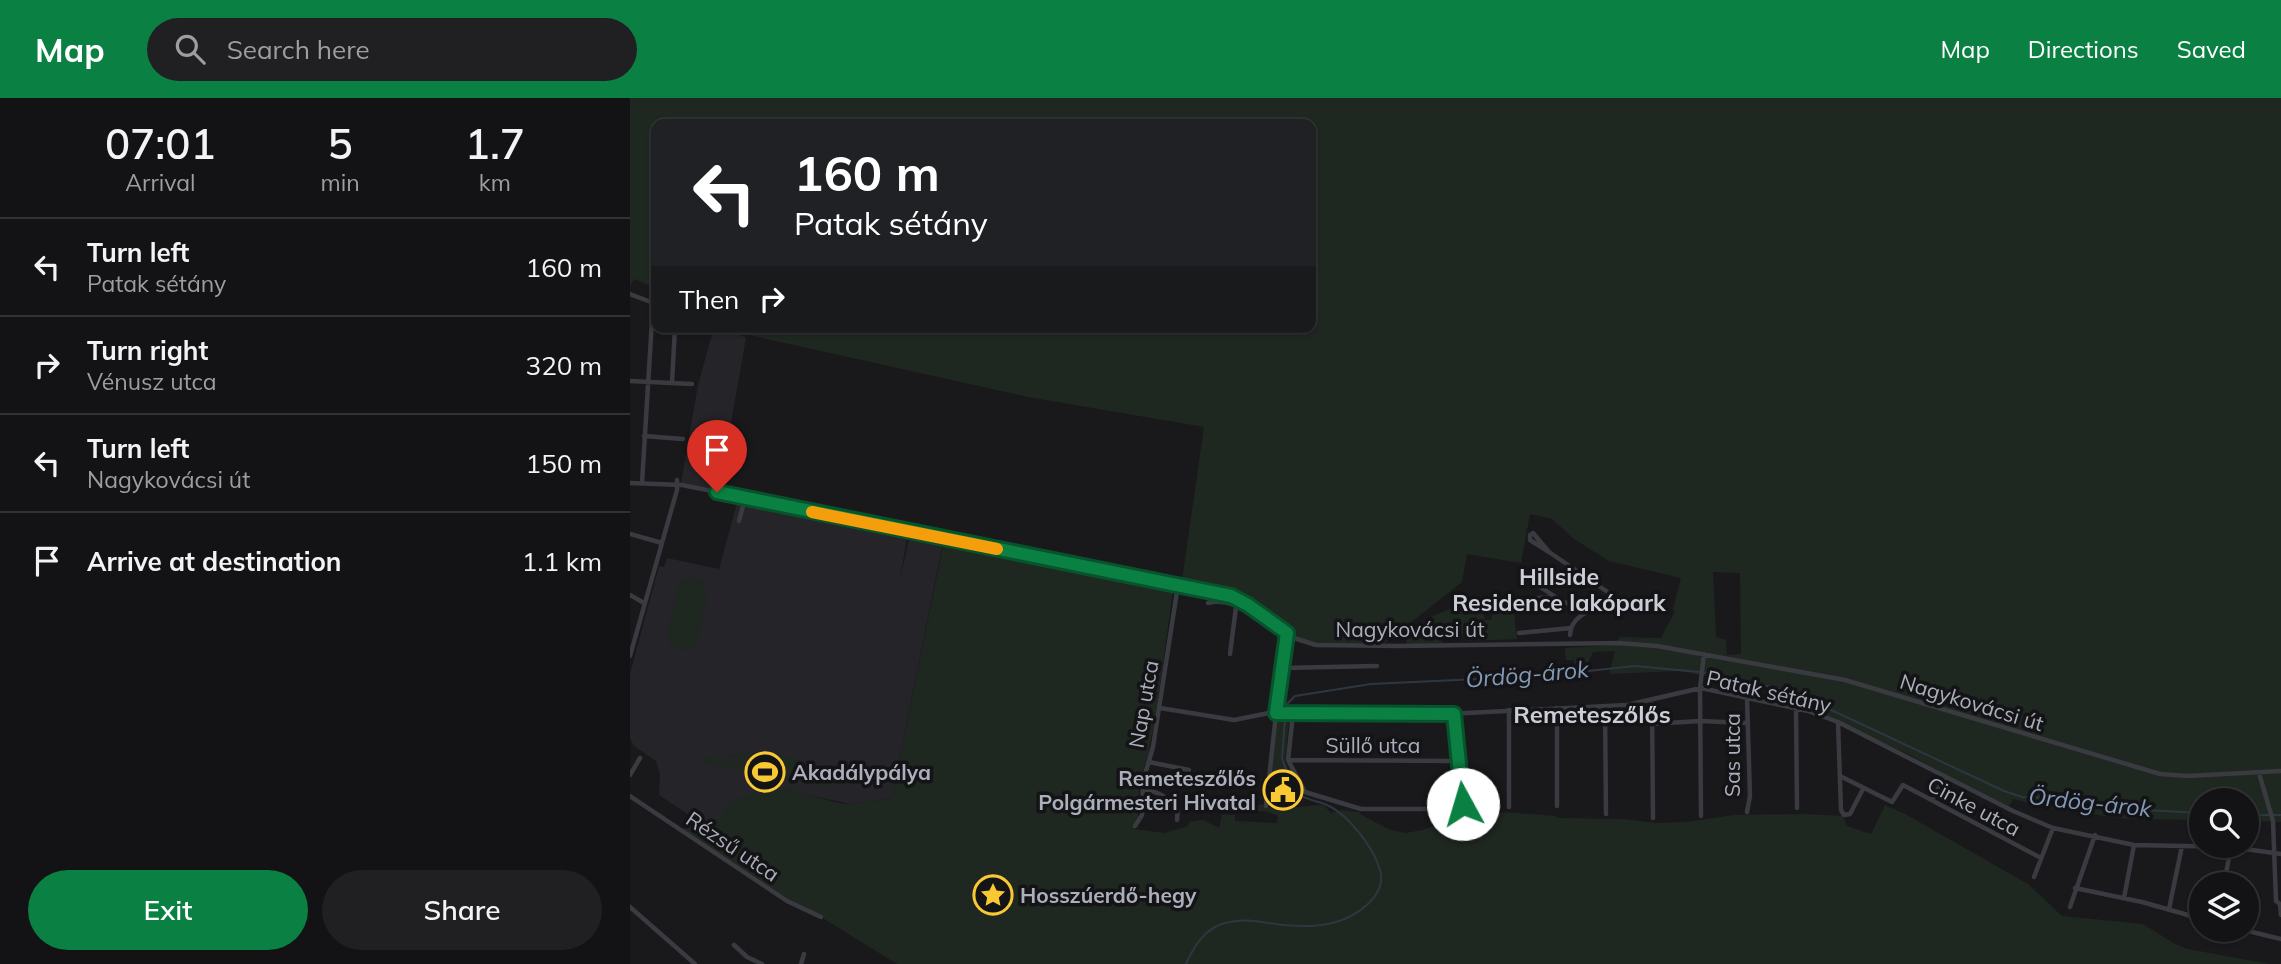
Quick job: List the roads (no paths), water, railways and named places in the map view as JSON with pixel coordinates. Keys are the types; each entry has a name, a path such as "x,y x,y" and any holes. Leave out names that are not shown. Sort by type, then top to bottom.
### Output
{"street":[{"path":"630,294 651,302"},
{"path":"642,483 652,333"},
{"path":"672,383 675,333"},
{"path":"630,381 692,384"},
{"path":"644,436 683,439"},
{"name":"Nagykovácsi út","path":"630,483 677,485 1178,585 1236,602 1301,641 1316,645 1619,643 1657,646 1845,680 2160,774 2188,776 2281,771"},
{"path":"630,656 677,485"},
{"path":"739,521 745,498"},
{"path":"1549,552 1533,533 1530,535 1530,540 1612,595 1611,601 1584,613 1574,621 1570,635"},
{"path":"630,534 662,543"},
{"path":"1524,576 1563,601 1578,606 1584,613"},
{"name":"Nap utca","path":"1135,826 1142,817 1142,789 1160,708 1178,585"},
{"path":"630,595 644,604"},
{"path":"1523,599 1556,596"},
{"path":"1230,654 1236,602"},
{"path":"1208,603 1236,602 1256,619"},
{"path":"1519,633 1571,628"},
{"path":"1266,806 1280,668 1287,633"},
{"path":"1701,816 1700,688 1704,654"},
{"path":"1280,668 1377,666"},
{"name":"Patak sétány","path":"1160,708 1234,720 1277,713 1454,714 1626,705 1700,688 1796,709 1838,722 2013,811 2053,828 2134,845 2189,846"},
{"name":"Sas utca","path":"1747,812 1750,796 1748,698"},
{"path":"1652,700 1653,818"},
{"path":"1605,706 1606,814"},
{"path":"1557,708 1557,806"},
{"path":"1796,709 1797,808"},
{"path":"1509,710 1509,807"},
{"path":"1293,713 1288,760 1301,788 1309,793 1363,809 1451,808 1461,794"},
{"path":"1454,714 1464,813"},
{"path":"1652,724 1700,721 1748,723"},
{"path":"1838,722 1840,810 1844,815 1848,815 1863,789"},
{"path":"630,775 640,758"},
{"name":"Süllő utca","path":"1288,760 1458,761"},
{"path":"1149,762 1189,771"},
{"path":"2259,772 2273,821 2276,901 2281,904 2281,915"},
{"name":"Cinke utca","path":"1840,776 1892,802 1903,785 2041,858"},
{"path":"1932,800 1945,776"},
{"path":"1142,789 1157,792 1175,807 1178,811 1177,820"},
{"name":"Rézsű utca","path":"630,796 787,901 821,917"},
{"path":"2034,877 2053,828"},
{"path":"2070,907 2095,835"},
{"path":"2124,898 2134,845"},
{"path":"2169,909 2182,846"},
{"name":"Patak sétány","path":"2259,852 2281,854"},
{"path":"2076,888 2189,915"},
{"path":"630,907 688,962 695,964"},
{"path":"2259,934 2281,939"},
{"path":"733,946 762,964"},
{"path":"801,964 804,954"}],"waterway":[{"name":"Ördög-árok","path":"1186,964 1201,939 1218,925 1240,920 1295,926 1329,924 1360,911 1375,896 1381,884 1381,875 1377,861 1366,842 1335,809 1302,796 1289,778 1282,758 1286,705 1295,696 1371,684 1540,676 1635,666 1710,673 1793,692 2022,797 2056,798 2108,808 2189,812"},
{"name":"Ördög-árok","path":"2259,815 2281,815"}],"place":[{"name":"Akadálypálya","path":"765,772"},
{"name":"Remeteszőlős Polgármesteri Hivatal","path":"1283,790"},
{"name":"Hosszúerdő-hegy","path":"993,895"}],"district":[{"name":"Hillside Residence lakópark","path":"1559,589"},
{"name":"Remeteszőlős","path":"1592,714"}]}
